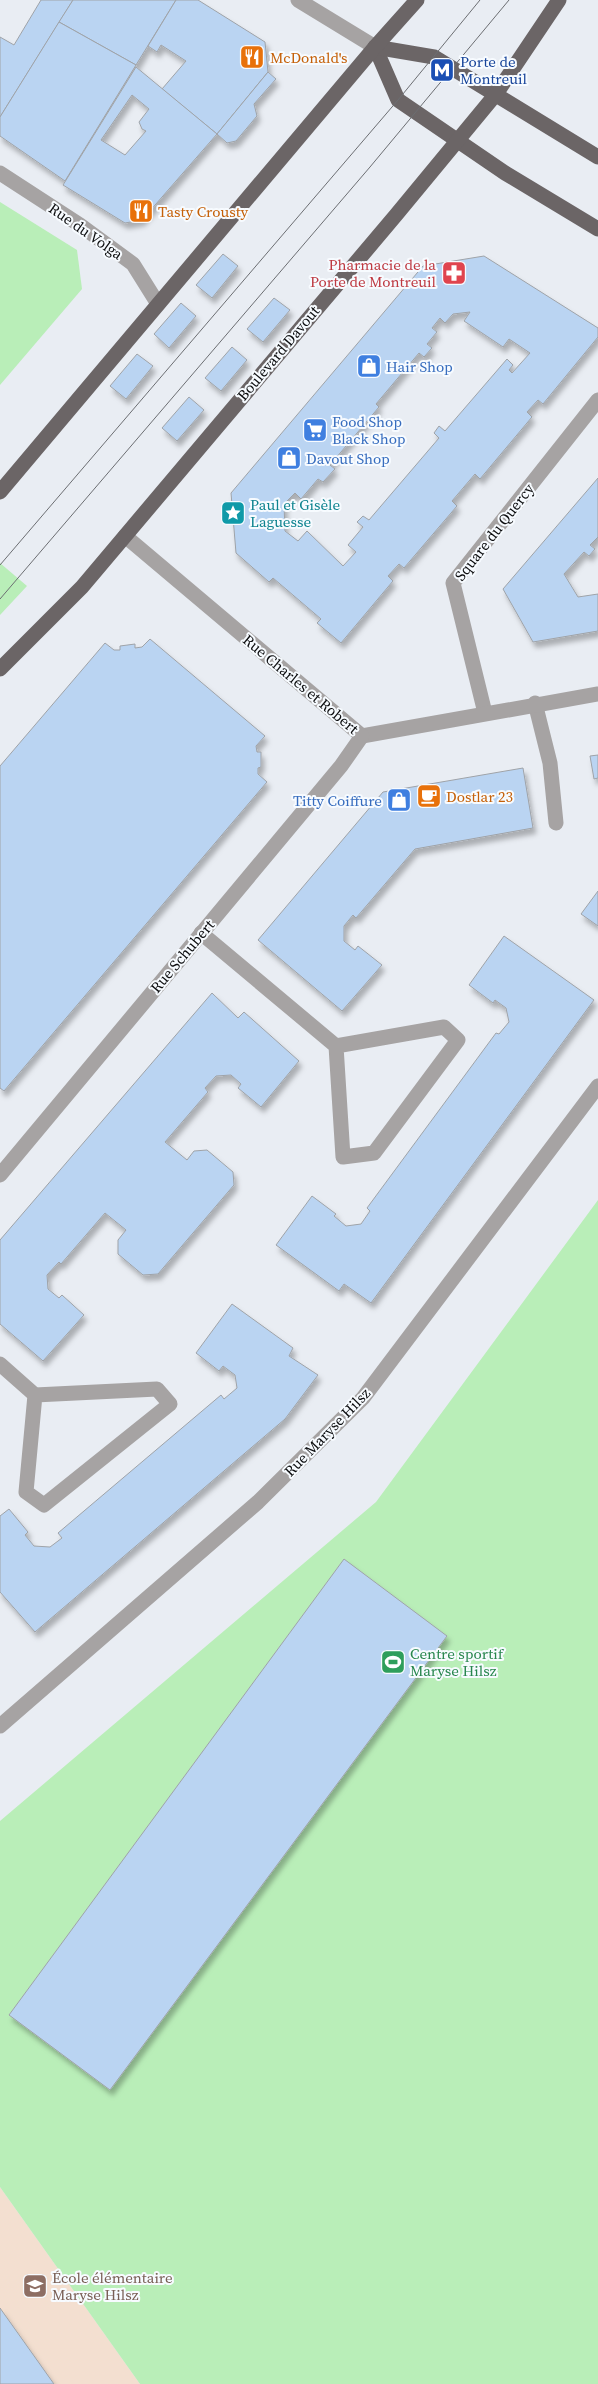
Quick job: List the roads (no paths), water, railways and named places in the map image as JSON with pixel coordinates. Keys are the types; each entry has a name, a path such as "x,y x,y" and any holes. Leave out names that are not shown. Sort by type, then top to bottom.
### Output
{"main road":[{"path":"0,492 375,47 417,0"},
{"name":"Boulevard Davout","path":"0,669 65,607 458,140 496,94 559,0"},
{"path":"375,47 434,57 598,157"},
{"path":"375,47 398,100 505,173 598,229"}],"street":[{"path":"298,0 375,47"},
{"name":"Rue du Volga","path":"0,173 80,225 134,264 158,304"},
{"name":"Square du Quercy","path":"485,713 453,583 598,400"},
{"name":"Rue Charles et Robert","path":"125,536 362,736 536,703 598,694"},
{"path":"536,703 550,763 556,823"},
{"name":"Rue Schubert","path":"0,1175 341,766 362,736"},
{"path":"202,933 336,1046 343,1157 374,1153 458,1040 444,1027 336,1046"},
{"name":"Rue Maryse Hilsz","path":"0,1726 258,1502 363,1398 598,1086"},
{"path":"0,1364 35,1395 157,1389 170,1404 44,1505 26,1492 35,1395"}],"tram line":[{"path":"0,565 398,100 480,0"},
{"path":"0,599 370,167 509,0"}],"place":[{"name":"McDonald's","path":"252,57"},
{"name":"Porte de Montreuil","path":"442,70"},
{"name":"Tasty Crousty","path":"141,211"},
{"name":"Pharmacie de la Porte de Montreuil","path":"454,273"},
{"name":"Hair Shop","path":"369,366"},
{"name":"Food Shop Black Shop","path":"315,430"},
{"name":"Davout Shop","path":"289,458"},
{"name":"Paul et Gisèle Laguesse","path":"233,513"},
{"name":"Dostlar 23","path":"429,796"},
{"name":"Titty Coiffure","path":"399,800"},
{"name":"Centre sportif Maryse Hilsz","path":"393,1662"},
{"name":"École élémentaire Maryse Hilsz","path":"35,2286"}]}
